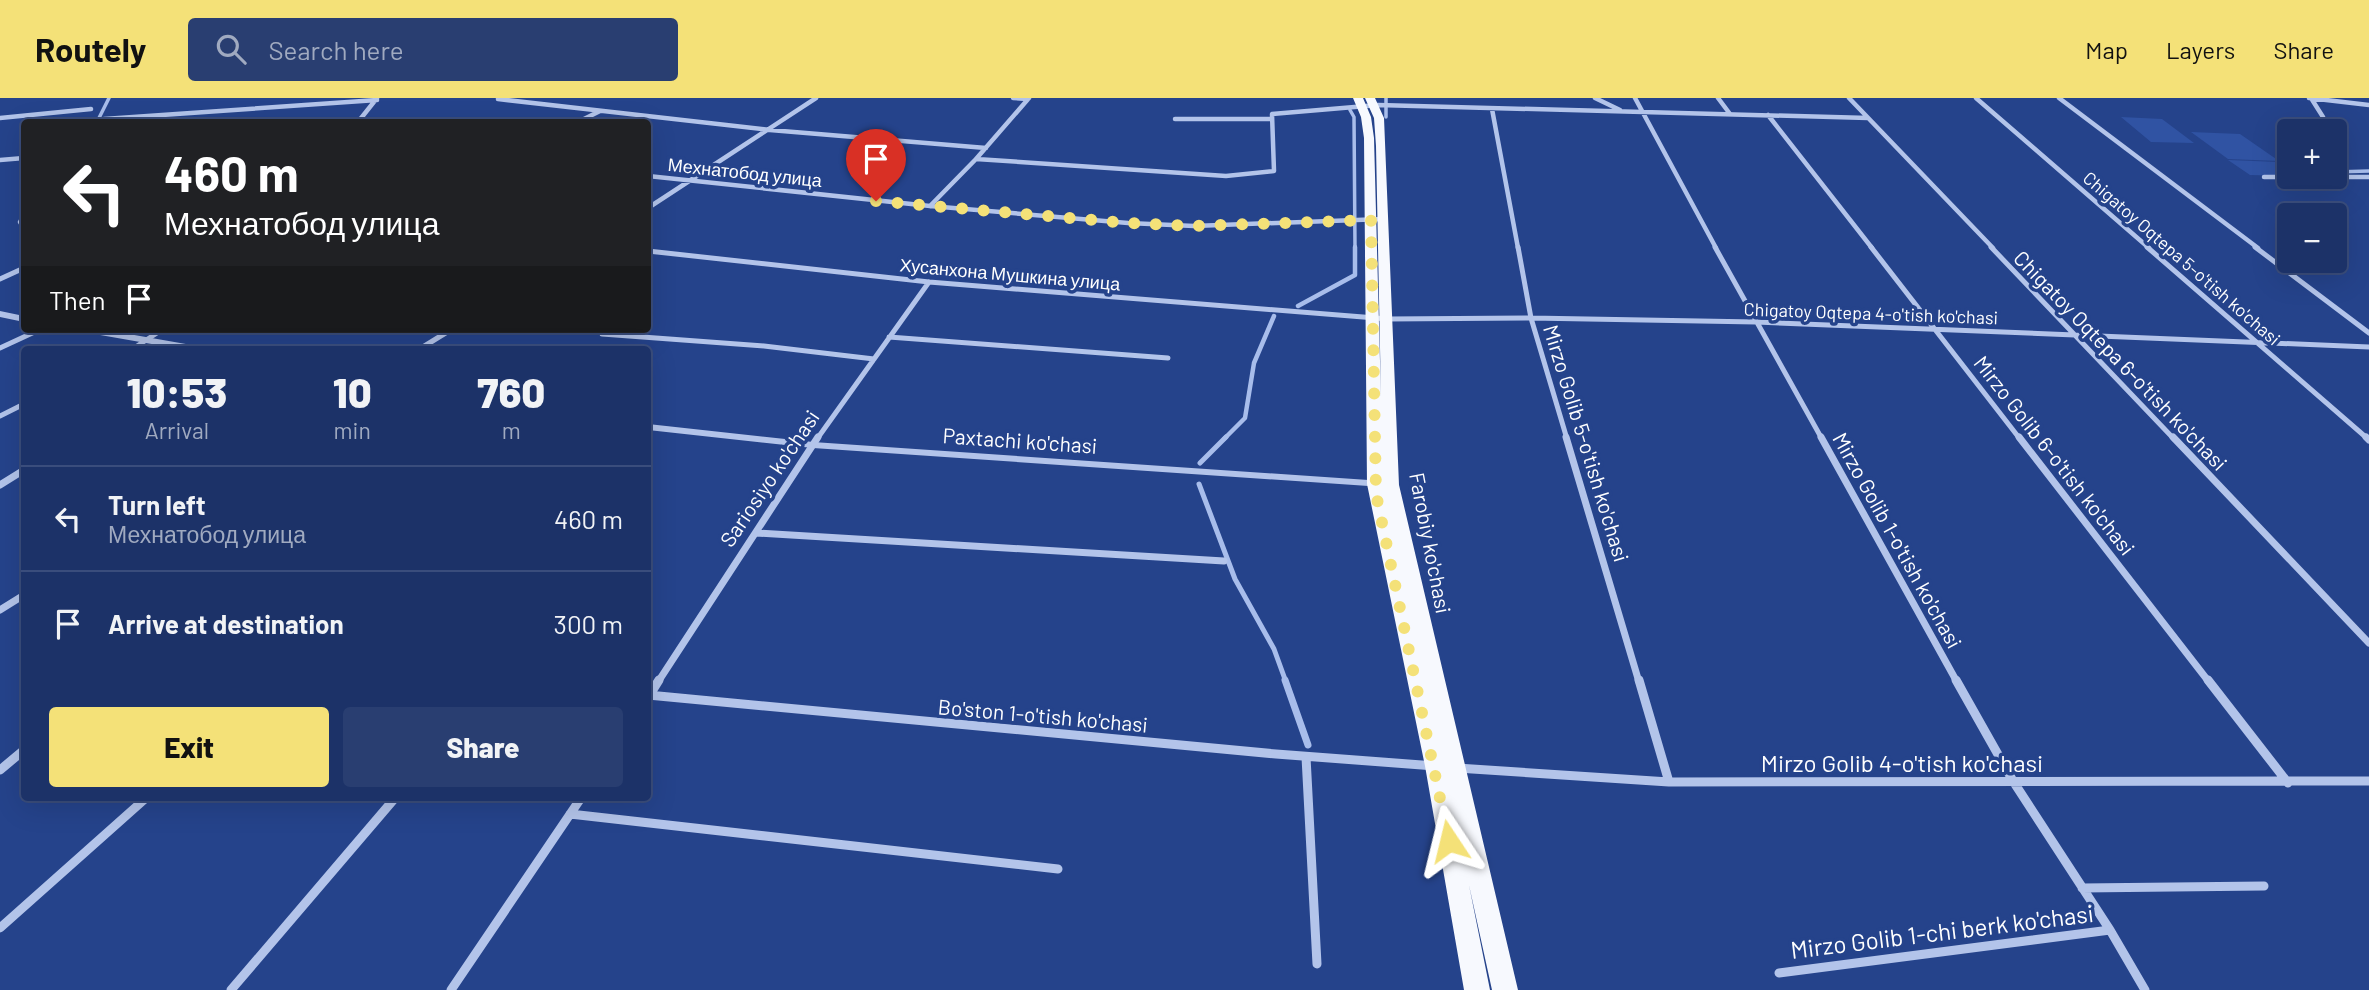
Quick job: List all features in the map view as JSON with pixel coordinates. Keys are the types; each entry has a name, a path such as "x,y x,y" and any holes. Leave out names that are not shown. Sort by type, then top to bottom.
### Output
{"main road":[{"name":"Farobiy ko'chasi","path":"1364,103 1381,146 1377,219 1383,484 1446,767 1505,990"},
{"name":"Farobiy ko'chasi","path":"1446,767 1477,990"}],"street":[{"path":"651,206 816,98"},
{"path":"1013,98 1028,98"},
{"path":"930,206 986,148 1028,98"},
{"path":"1595,98 1624,112"},
{"name":"Mirzo Golib 1-o'tish ko'chasi","path":"1635,98 1756,322 2013,780 2110,930 2145,990"},
{"path":"1718,98 1730,114"},
{"name":"Chigatoy Oqtepa 6-o'tish ko'chasi","path":"1849,98 2369,643"},
{"name":"Chigatoy Oqtepa 5-o'tish ko'chasi","path":"1976,98 2369,440"},
{"path":"2059,98 2369,333"},
{"path":"2310,98 2369,105"},
{"path":"2310,98 2323,117"},
{"path":"104,119 377,99"},
{"path":"360,119 377,99"},
{"path":"500,99 770,130 986,148"},
{"path":"976,159 1226,176 1274,171 1272,114 1364,103 1492,109 1868,118"},
{"name":"Mirzo Golib 5-o'tish ko'chasi","path":"1492,109 1531,318 1669,782"},
{"path":"0,118 91,110"},
{"path":"584,119 601,111"},
{"name":"Mirzo Golib 6-o'tish ko'chasi","path":"1768,115 2288,783"},
{"path":"1175,119 1272,119"},
{"path":"0,160 21,158"},
{"name":"Мехнатобод улица","path":"651,176 930,206 1194,226 1377,219"},
{"path":"2264,177 2369,177"},
{"name":"Хусанхона Мушкина улица","path":"651,251 929,282 1380,319"},
{"path":"0,279 21,269"},
{"name":"Sariosiyo ko'chasi","path":"651,691 813,445 929,282"},
{"path":"0,314 21,318"},
{"name":"Chigatoy Oqtepa 4-o'tish ko'chasi","path":"1380,319 1531,318 1756,322 2369,347"},
{"path":"0,348 32,333"},
{"path":"107,333 182,346"},
{"path":"136,346 155,333"},
{"path":"424,346 446,333"},
{"path":"602,334 764,346 874,359"},
{"path":"889,337 1168,358"},
{"path":"0,416 21,406"},
{"name":"Paxtachi ko'chasi","path":"651,427 813,445 1383,484"},
{"path":"0,485 21,472"},
{"path":"756,533 1224,561"},
{"path":"0,610 21,597"},
{"name":"Bo'ston 1-o'tish ko'chasi","path":"651,696 1306,757 1446,767"},
{"path":"0,770 21,752"},
{"path":"1306,757 1317,964"},
{"name":"Mirzo Golib 4-o'tish ko'chasi","path":"1446,767 1669,782 2369,781"},
{"path":"0,928 143,801"},
{"path":"231,990 392,801"},
{"path":"451,990 579,801"},
{"path":"570,814 1058,869"},
{"path":"2082,888 2264,886"},
{"name":"Mirzo Golib 1-chi berk ko'chasi","path":"1779,974 2110,930"}],"shaded area":[{"path":"2121,117 2162,119 2194,143 2151,142"},
{"path":"2191,132 2240,134 2277,161 2228,159"},
{"path":"2228,160 2277,162 2277,176 2250,175"}],"waterway":[{"path":"98,119 109,98"},
{"path":"1386,98 1386,117"},
{"path":"1350,110 1354,117 1355,248"},
{"path":"2347,172 2369,171"},
{"path":"1298,306 1355,275 1355,248"},
{"path":"1200,463 1245,418 1254,363 1274,316"},
{"path":"1199,484 1235,579 1274,649 1286,682"},
{"path":"1285,680 1308,745"}],"route":[{"path":"876,201 1128,223 1194,226 1371,220 1376,494 1436,766 1449,841"}]}
